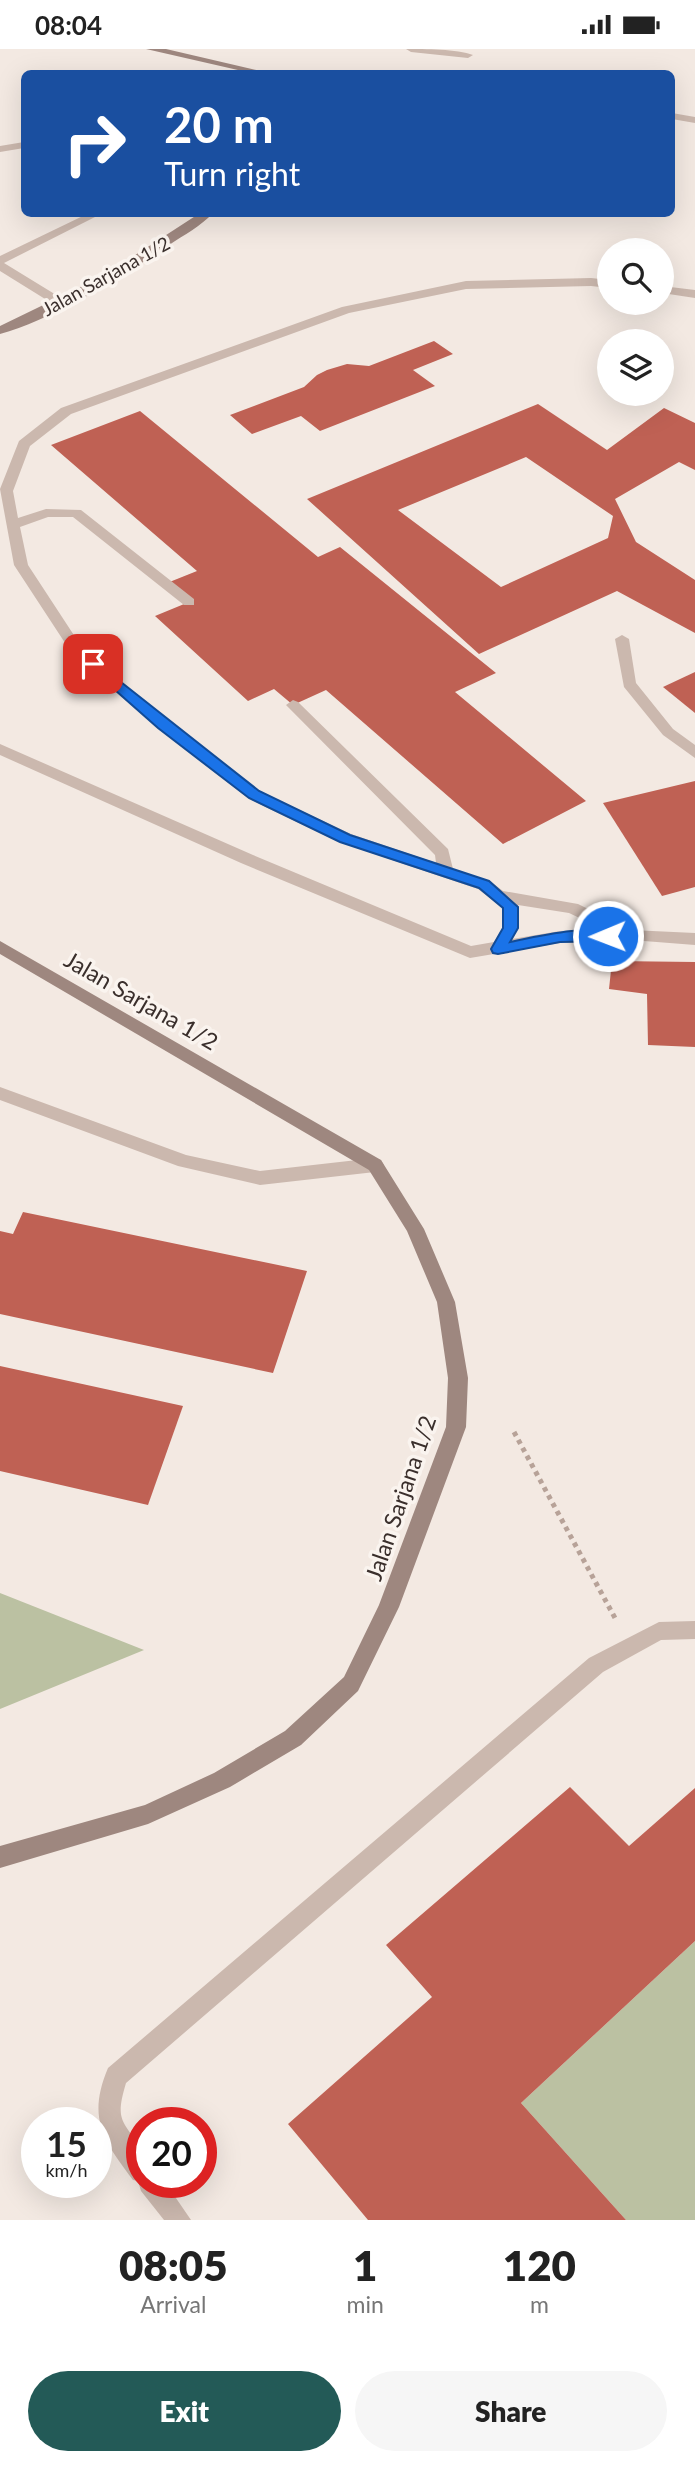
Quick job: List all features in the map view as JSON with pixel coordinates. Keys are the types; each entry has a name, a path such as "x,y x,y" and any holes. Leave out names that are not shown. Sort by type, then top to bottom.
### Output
{"street":[{"path":"151,49 250,70"},
{"path":"411,49 468,56"},
{"path":"675,116 695,120"},
{"path":"0,149 21,146"},
{"path":"62,305 0,264 89,217"},
{"name":"Jalan Sarjana 1/2","path":"0,330 62,305 131,265 202,217"},
{"path":"498,949 510,928 511,907 484,885 345,838 254,795 163,725 76,649 21,565 6,491 24,444 66,411 346,310 466,285 597,283"},
{"path":"674,291 695,294"},
{"path":"13,525 46,513 76,513 189,602"},
{"path":"622,639 629,684 668,732 695,753"},
{"path":"293,705 442,853 446,872"},
{"path":"0,749 247,859 470,952 560,937 695,939"},
{"path":"498,896 572,908 632,936"},
{"name":"Jalan Sarjana 1/2","path":"0,947 375,1165 415,1229 446,1302 457,1391 456,1427 389,1608 351,1684 293,1738 222,1780 148,1814 0,1857"},
{"path":"0,1093 184,1161 260,1178 375,1165"},
{"path":"126,2150 111,2131 107,2101 116,2075 596,1665 659,1631 695,1630"},
{"path":"162,2198 179,2220"}],"path":[{"path":"514,1432 630,1646"}],"green space":[{"path":"0,1593 144,1650 0,1709"},
{"path":"695,1941 695,2220 626,2220 521,2103"}],"building":[{"path":"434,341 453,354 413,370 435,386 320,431 301,416 252,434 230,415 304,387 327,370 347,364 369,366"},
{"path":"538,404 607,450 664,408 695,423 695,470 679,462 615,499 636,542 695,580 695,633 617,591 479,654 307,499","holes":["526,457 613,516 608,538 501,587 398,510"]},
{"path":"140,411 318,557 340,547 496,673 455,692 586,801 503,844 326,690 293,705 274,689 248,701 155,616 189,602 167,583 197,571 51,445"},
{"path":"695,672 695,713 663,687"},
{"path":"695,781 695,887 662,896 603,803"},
{"path":"612,961 695,962 695,1047 648,1045 647,994 609,989"},
{"path":"23,1212 307,1271 273,1373 0,1314 0,1231 13,1234"},
{"path":"0,1366 183,1406 148,1505 0,1471"},
{"path":"570,1787 629,1846 695,1788 695,1941 521,2103 626,2220 368,2220 288,2124 432,1997 386,1945"}],"route":[{"path":"93,664 163,725 254,795 345,838 484,885 511,907 510,928 498,949 560,937 608,936"}]}
